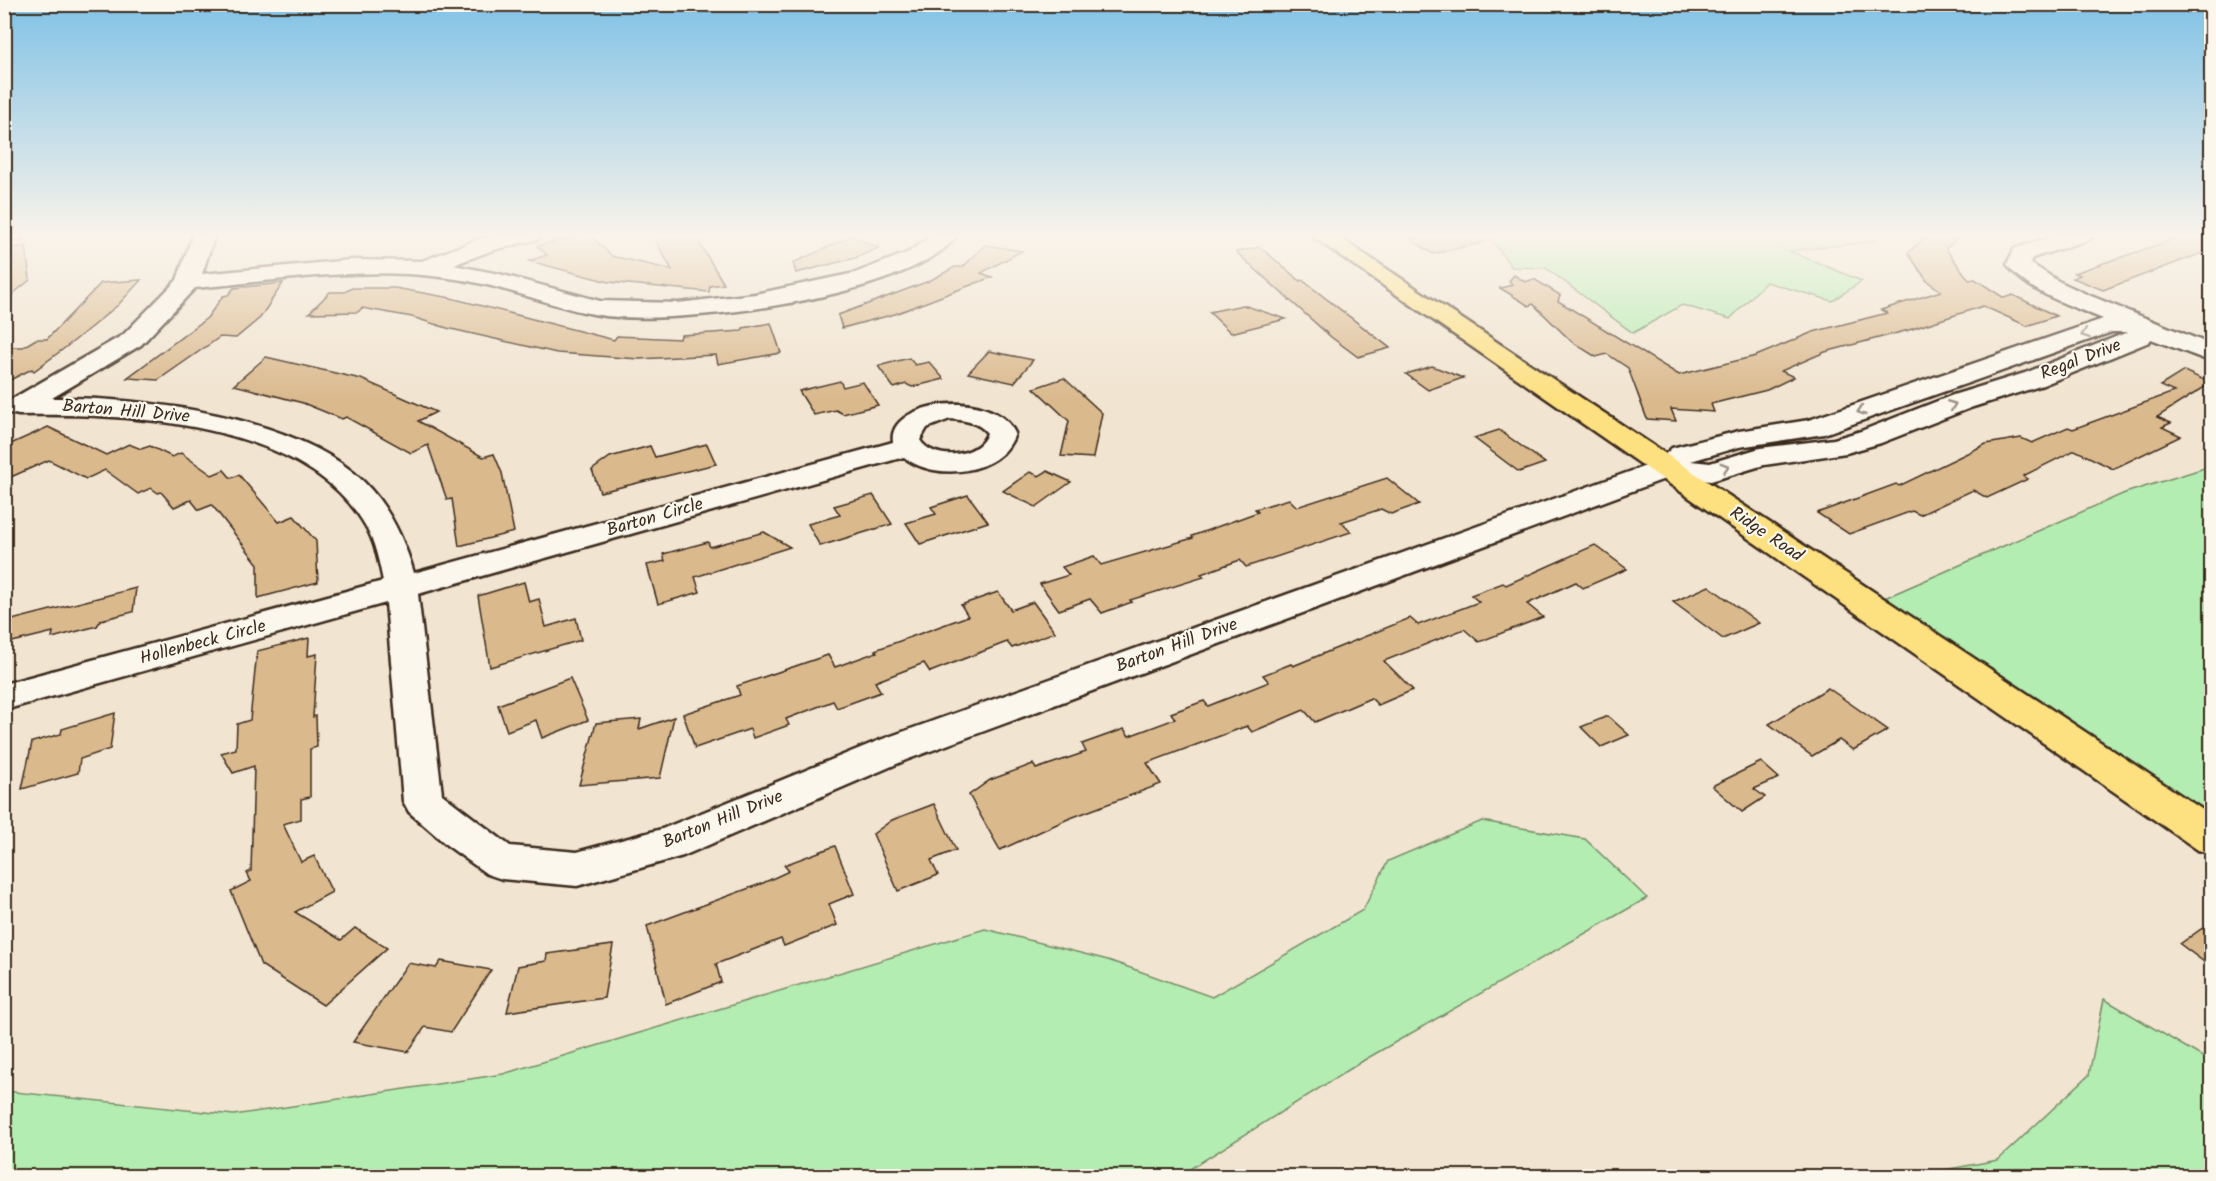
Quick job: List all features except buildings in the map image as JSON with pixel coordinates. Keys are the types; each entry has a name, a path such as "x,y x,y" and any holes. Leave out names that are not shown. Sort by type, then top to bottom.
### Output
{"main road":[{"name":"Ridge Road","path":"1402,289 2211,838"}],"street":[{"path":"12,411 132,340 181,289"},
{"path":"529,289 597,308 626,311 690,311 744,304 810,289"},
{"path":"2054,289 2211,354"},
{"name":"Regal Drive","path":"2109,325 2142,325 2140,337 2034,379 1963,401 1836,447 1760,457 1711,472 1667,468 1682,454 1698,448 1739,439 1814,428 2109,325"},
{"path":"1888,402 1918,418"},
{"name":"Barton Hill Drive","path":"12,411 82,406 173,413 256,434 282,444 328,469 358,493 380,524 401,589 423,801 462,834 502,861 577,869 669,844 893,750 1667,468"},
{"name":"Barton Circle","path":"401,589 909,447"},
{"name":"Hollenbeck Circle","path":"4,697 401,589"}],"green space":[{"path":"1574,289 1759,289 1730,319 1682,305 1633,333"},
{"path":"1791,289 1850,289 1832,301"},
{"path":"2211,466 2211,821 1880,600 2125,493"},
{"path":"1482,821 1585,839 1647,898 1366,1059 1179,1176 5,1176 5,1091 234,1115 503,1074 985,929 1108,960 1212,997 1363,910 1388,861"},
{"path":"2104,999 2211,1062 2211,1176 1912,1176 1998,1160 2089,1075"}]}
